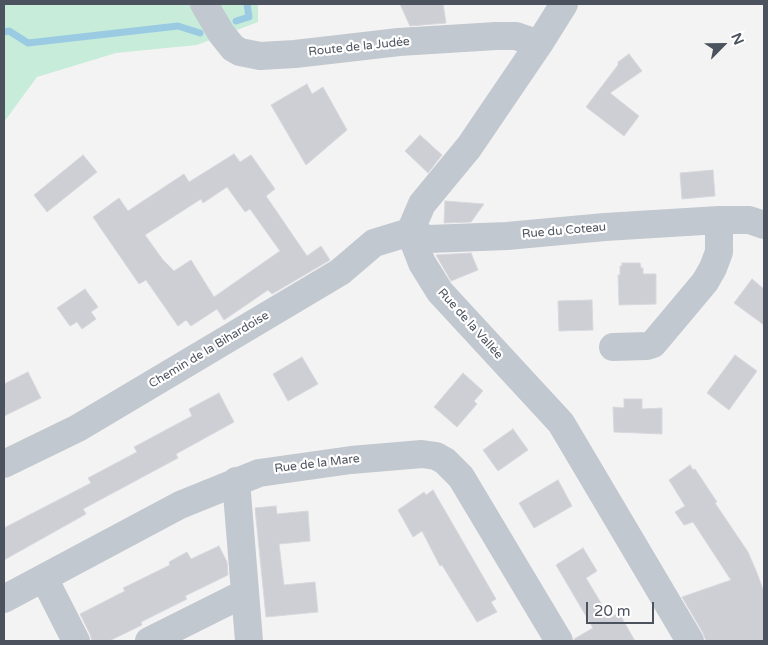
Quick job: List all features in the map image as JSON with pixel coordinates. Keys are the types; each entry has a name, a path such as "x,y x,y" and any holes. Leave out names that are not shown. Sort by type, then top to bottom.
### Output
{"street":[{"name":"Route de la Judée","path":"204,4 220,32 233,48 240,52 260,56 295,54 399,42 496,36 516,36 539,44"},
{"path":"410,232 422,204 469,148 564,4"},
{"path":"613,347 647,346 653,344 705,282 719,252 719,220"},
{"name":"Rue du Coteau","path":"410,232 428,239 507,236 605,227 719,220 749,220 764,225"},
{"name":"Chemin de la Bihardoise","path":"4,464 78,428 340,272 374,243 410,232"},
{"name":"Rue de la Vallée","path":"410,232 422,263 440,292 561,423 690,641"},
{"name":"Rue de la Mare","path":"4,598 180,505 236,481 272,470 351,460 422,454 436,456 445,461 461,477 559,641"},
{"path":"236,481 250,641"},
{"path":"44,578 76,641"},
{"path":"149,641 245,592"}],"green space":[{"path":"4,4 258,4 258,22 197,45 116,53 37,77 4,122"}],"building":[{"path":"400,4 443,4 446,23 410,26"},
{"path":"629,54 642,71 610,93 639,116 624,136 586,107 618,65 618,62"},
{"path":"307,84 312,94 323,87 347,130 306,165 271,105"},
{"path":"420,135 442,155 428,173 405,151"},
{"path":"234,154 240,162 251,155 275,189 266,196 307,256 321,246 330,260 272,294 268,290 224,320 217,309 191,326 186,320 178,326 146,280 139,284 93,217 119,198 128,211 184,174 189,182","holes":["227,187 245,212 250,209 280,251 214,297 191,260 174,271 163,260 145,235 201,199 203,203"]},
{"path":"83,155 97,172 47,212 34,195"},
{"path":"713,170 715,196 682,199 680,173"},
{"path":"445,201 484,204 471,222 444,223"},
{"path":"471,253 478,270 451,281 436,255"},
{"path":"622,263 640,263 641,268 643,268 643,274 656,274 656,304 619,305 618,275 620,275"},
{"path":"752,279 764,289 764,325 734,303"},
{"path":"85,289 98,307 91,312 96,319 82,329 77,322 70,326 57,308"},
{"path":"592,300 593,330 559,331 558,301"},
{"path":"735,355 757,371 729,410 707,393"},
{"path":"302,357 318,384 288,401 273,374"},
{"path":"28,372 41,398 4,416 4,384"},
{"path":"463,373 483,391 474,401 477,404 457,427 434,407"},
{"path":"219,393 234,422 176,454 178,458 83,509 86,514 4,560 4,528 91,483 88,478 137,452 134,447 192,416 189,409"},
{"path":"624,399 642,399 642,409 662,408 662,434 614,432 613,407 624,408"},
{"path":"513,429 528,450 498,471 483,450"},
{"path":"690,465 693,470 695,469 717,502 715,503 748,552 757,573 764,592 764,641 706,641 682,597 731,580 693,522 684,525 675,512 685,506 669,480"},
{"path":"558,480 572,506 534,528 519,503"},
{"path":"433,490 496,599 491,602 497,612 477,622 442,565 440,566 422,531 413,537 398,510 424,492 426,495"},
{"path":"276,506 277,514 308,511 310,541 279,544 284,585 315,582 318,612 266,617 255,508"},
{"path":"219,546 227,562 228,575 185,596 187,599 141,622 142,625 109,641 92,641 80,614 125,591 123,588 170,565 169,562 187,552 191,559"},
{"path":"583,548 597,571 586,578 610,618 619,613 635,641 575,641 574,639 593,628 556,565"}],"waterway":[{"path":"236,21 249,17 247,4"},
{"path":"4,32 9,31 28,43 178,26 200,33"}]}
